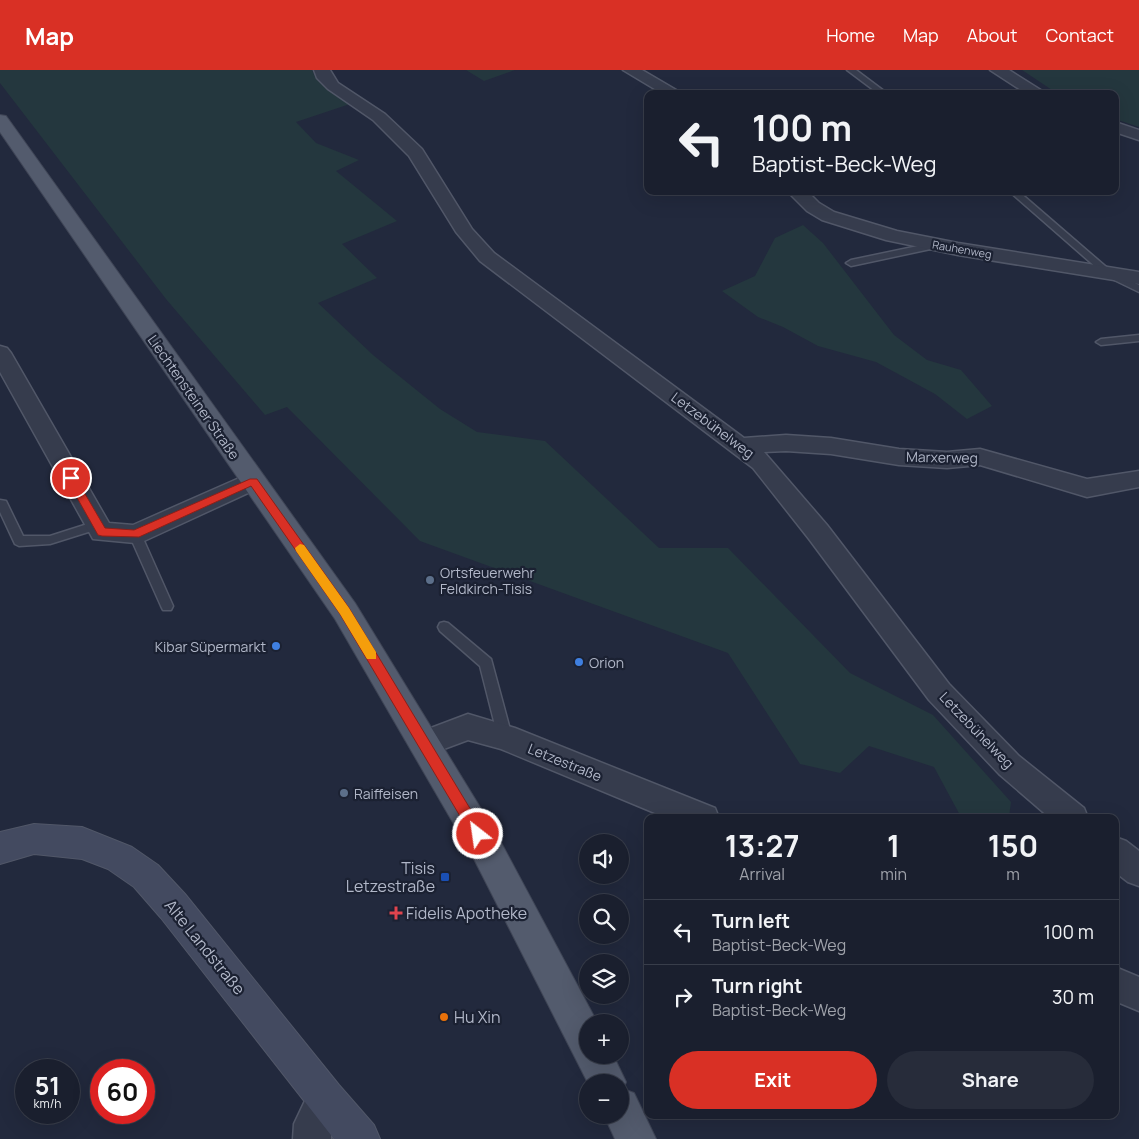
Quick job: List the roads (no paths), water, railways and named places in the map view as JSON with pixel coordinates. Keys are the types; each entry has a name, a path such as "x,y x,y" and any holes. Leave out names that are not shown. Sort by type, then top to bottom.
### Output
{"main road":[{"name":"Liechtensteiner Straße","path":"3,131 179,373 344,611 485,846 579,1026"},
{"path":"628,1124 636,1139"}],"street":[{"name":"Letzebühelweg","path":"322,70 325,78 333,86 379,117 416,153 465,232 487,257 760,462 818,532 939,692 1009,766 1068,814"},
{"path":"631,70 668,90"},
{"path":"998,70 1032,90"},
{"path":"1119,128 1139,135"},
{"name":"Rauhenweg","path":"800,195 813,207 850,224 937,245 1139,278"},
{"path":"0,352 102,532 135,534 253,481"},
{"name":"Marxerweg","path":"741,446 786,444 831,446 899,457 947,460 980,456 1087,488 1139,479"},
{"name":"Letzestraße","path":"424,743 468,727 505,737 694,814"},
{"name":"Alte Landstraße","path":"0,848 34,839 82,843 120,858 146,876 174,906 325,1099 360,1139"},
{"path":"1119,855 1139,871"},
{"path":"1119,986 1139,994"},
{"path":"312,1139 313,1124 325,1099"}],"lane":[{"path":"851,70 878,90"},
{"path":"1018,195 1109,274 1139,289"},
{"path":"851,263 937,245"},
{"path":"1101,342 1139,338"},
{"path":"2,504 19,541 50,540 97,525"},
{"path":"135,534 167,606"},
{"path":"444,627 486,663 505,737"}],"place":[{"name":"Ortsfeuerwehr Feldkirch-Tisis","path":"430,580"},
{"name":"Kibar Süpermarkt","path":"276,646"},
{"name":"Orion","path":"579,662"},
{"name":"Raiffeisen","path":"344,793"},
{"name":"Tisis Letzestraße","path":"445,877"},
{"name":"Fidelis Apotheke","path":"396,913"},
{"name":"Hu Xin","path":"444,1017"}]}
